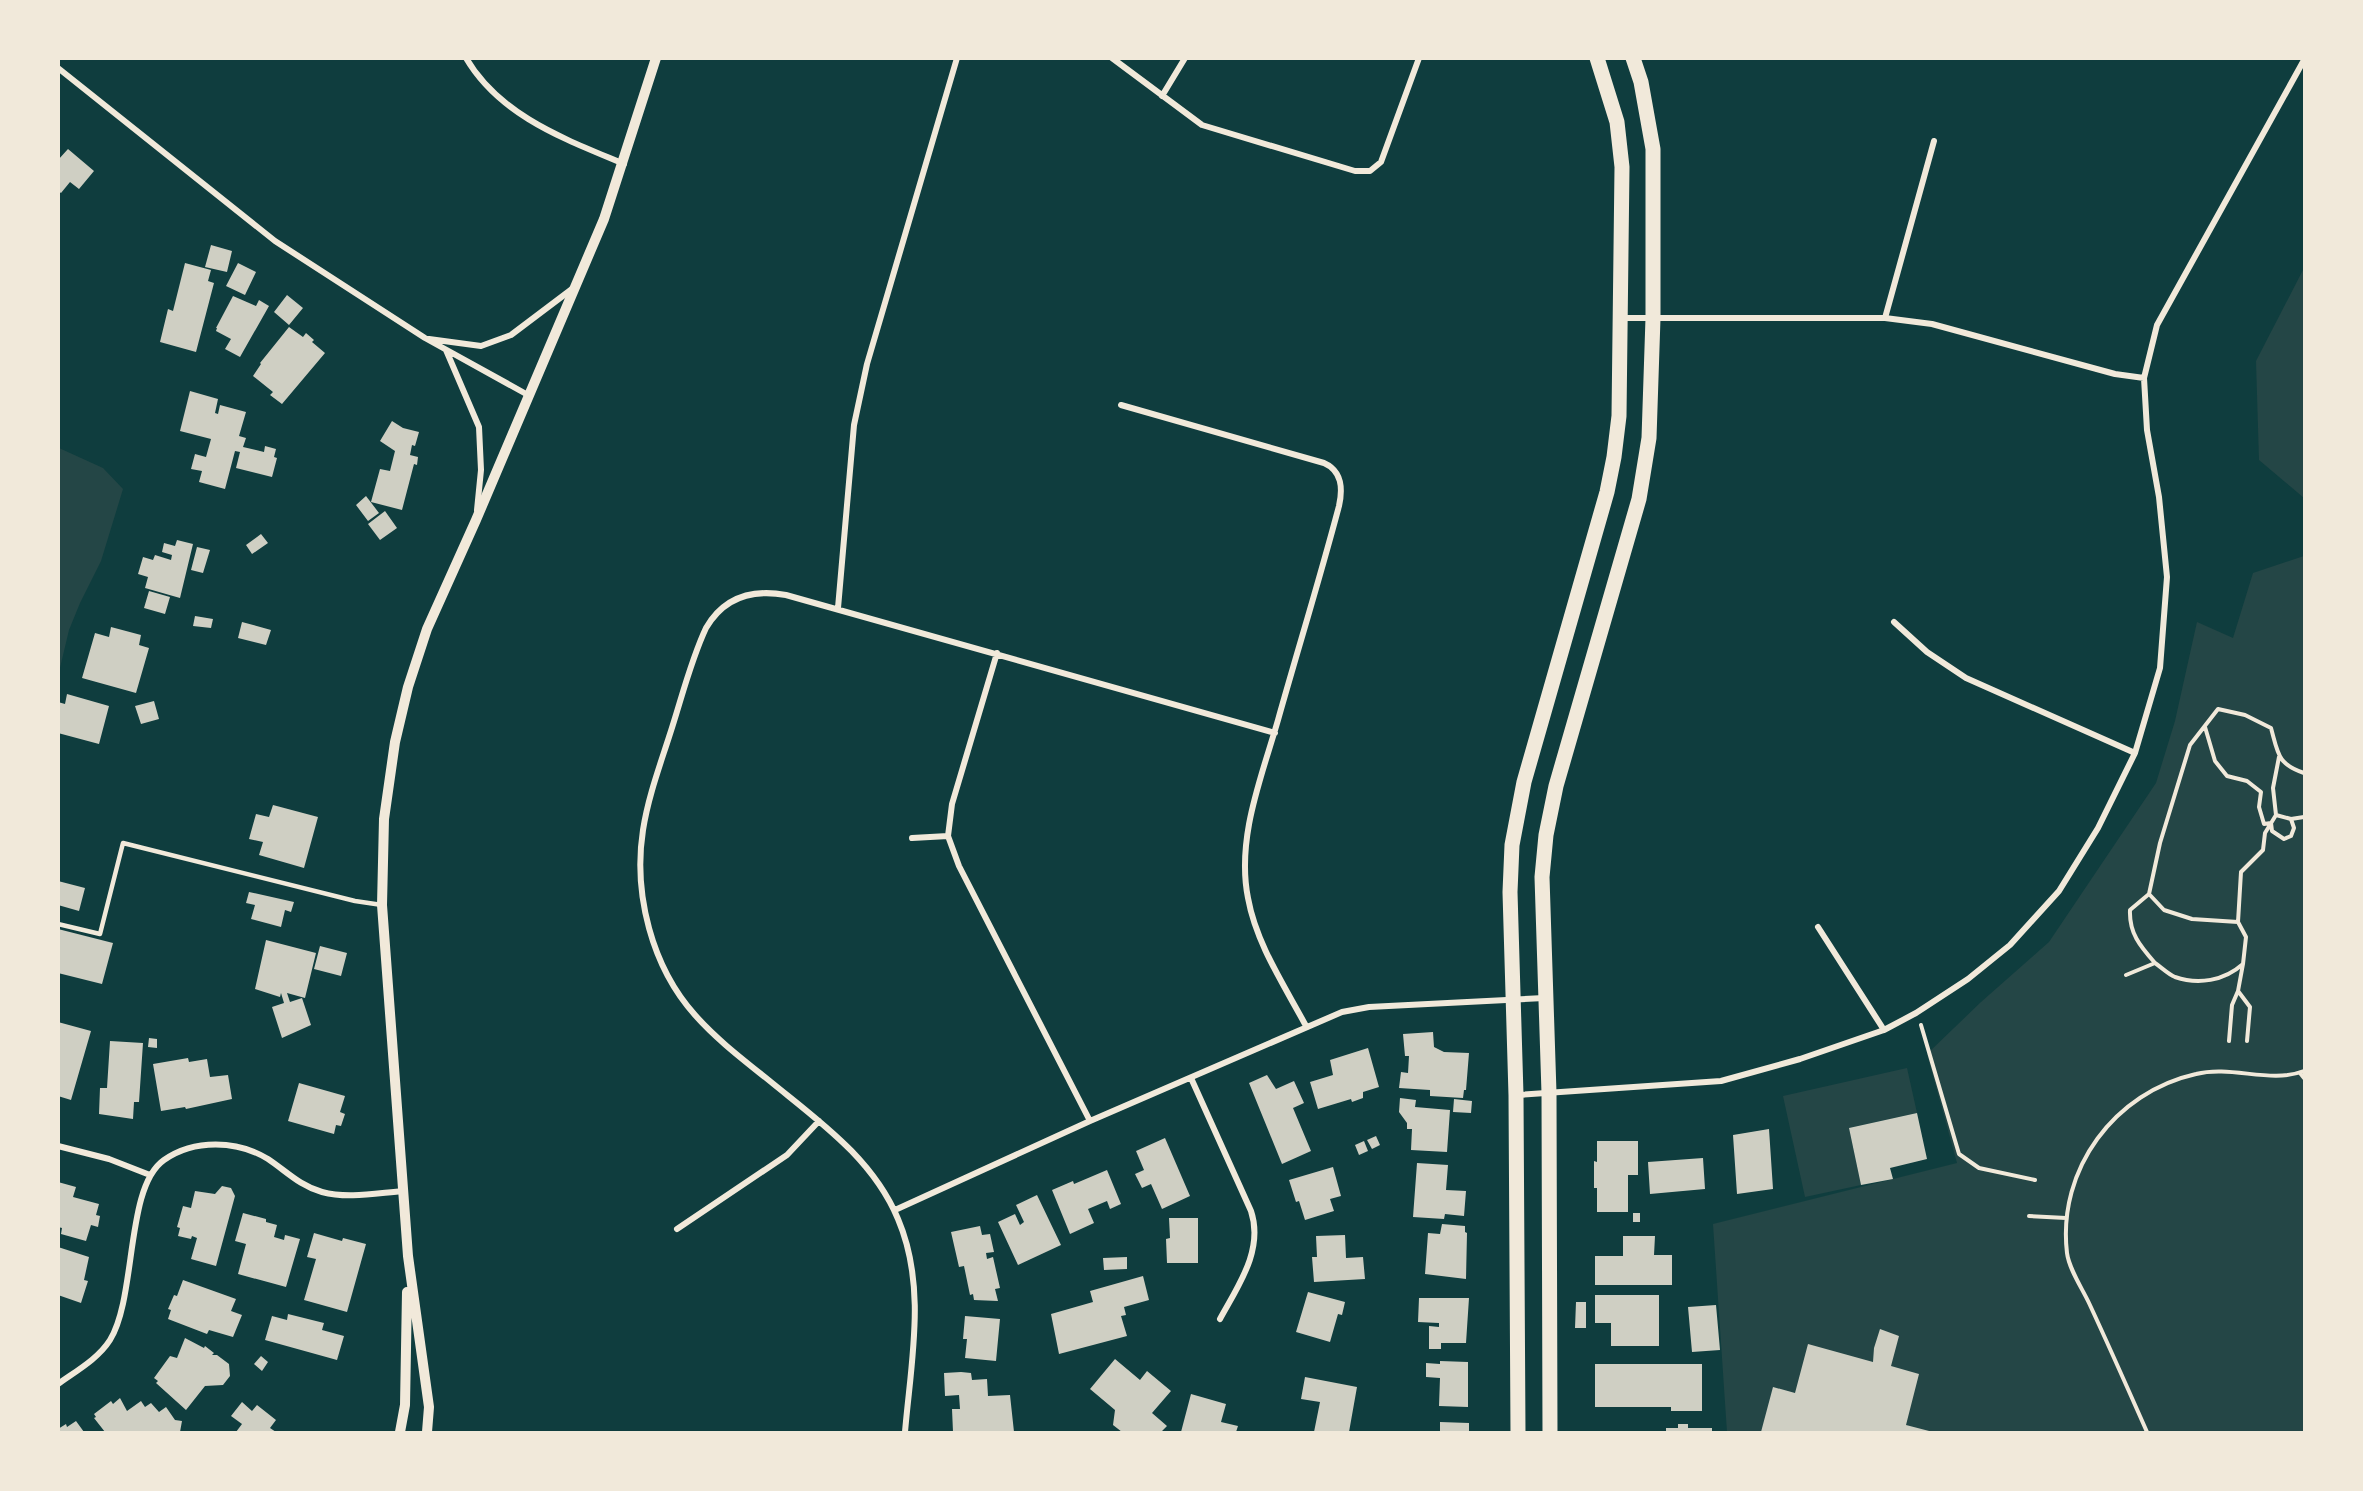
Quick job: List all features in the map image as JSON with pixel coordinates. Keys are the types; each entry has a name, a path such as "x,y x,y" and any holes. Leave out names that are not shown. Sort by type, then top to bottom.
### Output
{"main road":[{"path":"1518,1432 1516,1095 1510,875 1515,822 1524,782 1609,484 1618,423 1621,318 1621,156 1617,122 1597,58"},
{"path":"1550,1432 1549,1093 1542,877 1546,835 1558,776 1641,489 1649,438 1653,318 1653,149 1641,82 1633,58"}],"street":[{"path":"466,58 474,71 510,109 564,139 624,164"},
{"path":"427,1432 429,1407 408,1256 382,905 384,819 395,742 408,687 427,629 604,219 624,164 656,58"},
{"path":"838,608 854,425 865,374 957,58"},
{"path":"1112,58 1202,125 1355,171 1370,171 1381,162 1419,58"},
{"path":"1162,96 1185,58"},
{"path":"1516,1095 1721,1081 1800,1059 1884,1030 1916,1013 1968,979 2010,945 2059,891 2098,828 2135,753 2160,668 2167,577 2159,497 2147,430 2144,378 2157,325 2304,60"},
{"path":"58,68 275,242 425,338 528,395"},
{"path":"1885,318 1934,141"},
{"path":"425,338 481,346 511,335 575,287"},
{"path":"1621,318 1885,318 1932,324 2115,374 2144,378"},
{"path":"445,350 479,427 481,470 476,520"},
{"path":"1121,405 1324,462 1338,474 1341,490 1338,506 1251,820 1246,849 1246,886 1250,909 1263,944 1306,1026"},
{"path":"904,1432 915,1326 916,1292 906,1241 895,1210 867,1167 819,1121 707,1028 678,992 660,959 651,933 642,893 642,833 652,787 703,635 710,621 731,601 756,592 786,595 1275,733"},
{"path":"1894,622 1927,652 1966,678 2135,753"},
{"path":"997,653 952,804 948,836 959,866 1090,1121"},
{"path":"912,838 948,836"},
{"path":"1818,927 1884,1030"},
{"path":"895,1210 1090,1121 1342,1012 1358,1008 1546,997"},
{"path":"1191,1078 1251,1211 1256,1229 1255,1246 1248,1264 1220,1319"},
{"path":"677,1229 787,1155 819,1121"},
{"path":"58,1384 103,1350 117,1327 125,1295 142,1196 150,1174 164,1160 183,1151 225,1144 260,1155 302,1184 322,1192 345,1195 404,1191"},
{"path":"58,1146 109,1159 150,1174"},
{"path":"400,1432 405,1405 408,1256"}],"lane":[{"path":"58,924 100,934 123,843 355,901 382,905"}],"path":[{"path":"2242,964 2231,975 2215,979 2193,981 2173,976 2155,963 2141,946 2130,924 2130,910 2149,894 2160,843 2190,745 2218,709 2245,716 2271,728 2279,756 2289,768 2304,773"},
{"path":"2205,726 2215,761 2227,776 2247,781 2261,792 2259,807 2264,824 2271,824"},
{"path":"2229,1041 2232,1005 2238,991 2246,937 2238,922 2241,872 2263,850 2265,833 2276,815 2273,788 2279,756"},
{"path":"2276,815 2291,819 2304,817"},
{"path":"2271,824 2272,831 2284,839 2291,836 2294,828 2291,819"},
{"path":"2149,894 2164,910 2192,919 2238,922"},
{"path":"2126,975 2155,963"},
{"path":"2238,991 2250,1007 2247,1041"},
{"path":"1916,1013 1924,1033 1959,1154 1980,1168 2035,1180"},
{"path":"2147,1432 2067,1255 2066,1218 2073,1187 2089,1152 2108,1124 2135,1100 2164,1084 2196,1074 2223,1070 2273,1076 2294,1075 2302,1072 2304,1078"},
{"path":"2029,1216 2066,1218"}],"shaded area":[{"path":"2304,268 2304,498 2259,460 2256,361"},
{"path":"59,448 103,468 123,489 101,561 69,630 59,672"},
{"path":"2304,556 2304,1432 1727,1432 1713,1224 1957,1163 1927,1054 2049,942 2156,783 2175,721 2197,622 2233,638 2253,573"},
{"path":"1907,1068 1917,1113 1849,1128 1861,1185 1805,1197 1783,1096"}],"building":[{"path":"68,149 94,171 79,189 70,182 61,193 58,191 58,160"},
{"path":"211,245 232,251 227,272 205,267"},
{"path":"185,263 211,270 208,281 214,283 196,352 160,342 168,309 173,311"},
{"path":"238,263 256,272 245,295 226,286"},
{"path":"287,295 303,308 289,325 274,312"},
{"path":"233,296 256,306 259,300 269,306 240,357 225,349 231,339 216,331"},
{"path":"289,327 303,337 306,333 314,340 312,342 325,353 282,404 270,395 273,392 253,376 260,363"},
{"path":"190,391 218,399 215,413 218,414 220,405 246,412 239,436 246,438 243,447 264,452 265,446 276,449 274,457 277,458 272,477 236,468 240,452 235,451 225,489 199,482 202,471 191,469 195,454 206,457 211,439 180,431"},
{"path":"392,421 403,428 419,432 410,455 418,457 417,465 414,464 402,510 371,502 380,469 390,471 395,451 380,441"},
{"path":"366,496 379,513 368,521 356,505"},
{"path":"385,511 397,528 380,540 368,524"},
{"path":"261,534 268,543 252,554 246,545"},
{"path":"177,540 193,544 180,598 145,588 148,577 138,574 143,557 153,560 155,555 171,560 172,555 162,552 164,543 175,546"},
{"path":"197,547 210,550 203,573 191,570"},
{"path":"149,591 170,597 165,614 144,608"},
{"path":"195,616 213,619 211,628 193,626"},
{"path":"242,622 271,630 266,645 238,638"},
{"path":"111,627 141,635 139,645 149,648 136,693 82,678 95,633 109,637"},
{"path":"67,694 109,706 99,744 58,733 58,702 65,704"},
{"path":"154,701 159,719 141,724 135,706"},
{"path":"273,805 318,817 304,868 259,855 263,842 249,839 256,814 269,817"},
{"path":"58,881 85,888 79,911 58,905"},
{"path":"249,892 294,902 291,912 285,910 281,927 251,919 255,905 246,903"},
{"path":"58,929 113,943 102,984 58,973"},
{"path":"266,940 316,953 305,998 287,993 290,1002 302,998 311,1025 282,1038 272,1007 284,1003 281,993 280,997 255,989"},
{"path":"320,946 347,953 341,976 314,969"},
{"path":"58,1022 91,1031 71,1100 58,1096"},
{"path":"1433,1032 1434,1047 1444,1052 1469,1053 1466,1090 1464,1090 1463,1098 1430,1096 1430,1090 1399,1088 1401,1072 1408,1073 1409,1056 1405,1056 1403,1034"},
{"path":"149,1038 157,1039 157,1048 148,1047"},
{"path":"110,1041 143,1043 139,1102 134,1102 133,1119 99,1114 100,1088 107,1088"},
{"path":"1368,1048 1379,1087 1363,1092 1363,1098 1352,1102 1351,1099 1318,1109 1310,1082 1333,1075 1330,1060"},
{"path":"188,1058 189,1062 207,1059 210,1077 228,1075 232,1099 186,1109 185,1107 161,1111 153,1064"},
{"path":"1267,1075 1276,1089 1294,1081 1304,1103 1293,1108 1311,1151 1282,1164 1249,1083"},
{"path":"299,1083 345,1096 340,1112 345,1114 341,1126 336,1125 334,1134 288,1121"},
{"path":"1400,1098 1416,1100 1415,1107 1450,1110 1447,1152 1411,1150 1412,1129 1407,1129 1407,1123 1399,1112"},
{"path":"1454,1099 1472,1101 1471,1113 1453,1112"},
{"path":"1917,1113 1927,1159 1890,1168 1893,1179 1861,1185 1849,1128"},
{"path":"1769,1129 1773,1189 1737,1194 1733,1135"},
{"path":"1376,1136 1380,1145 1372,1149 1367,1140"},
{"path":"1165,1138 1190,1196 1162,1209 1151,1184 1142,1188 1135,1174 1144,1170 1136,1151"},
{"path":"1364,1141 1368,1151 1359,1155 1355,1145"},
{"path":"1597,1141 1638,1141 1638,1175 1628,1175 1628,1212 1597,1212 1594,1161 1597,1162"},
{"path":"1703,1158 1705,1189 1650,1194 1648,1162"},
{"path":"1417,1163 1448,1165 1446,1190 1466,1191 1464,1216 1445,1214 1444,1219 1413,1217"},
{"path":"1333,1167 1341,1196 1330,1199 1334,1211 1305,1220 1289,1180"},
{"path":"1107,1170 1121,1204 1110,1209 1107,1201 1088,1209 1094,1223 1070,1234 1052,1190 1073,1181 1074,1184"},
{"path":"58,1182 76,1187 73,1197 99,1204 96,1215 100,1216 98,1227 91,1225 86,1241 61,1234 62,1228 58,1227"},
{"path":"222,1186 231,1188 235,1196 216,1266 191,1259 197,1238 178,1236 180,1228 177,1227 183,1206 191,1208 195,1191 215,1194"},
{"path":"1037,1195 1061,1245 1018,1265 998,1222 1015,1214 1020,1225 1024,1222 1016,1205"},
{"path":"243,1213 266,1219 266,1222 277,1225 274,1237 284,1240 285,1235 300,1239 286,1287 238,1274 246,1244 235,1241"},
{"path":"1633,1213 1640,1213 1640,1222 1633,1222"},
{"path":"1169,1218 1198,1218 1198,1263 1167,1263 1166,1239 1170,1238"},
{"path":"1442,1224 1465,1226 1467,1233 1466,1279 1425,1274 1428,1233 1440,1234"},
{"path":"980,1226 982,1235 990,1234 994,1252 986,1253 987,1259 993,1257 1000,1288 995,1289 998,1301 974,1300 973,1294 970,1295 964,1266 959,1267 951,1232"},
{"path":"314,1233 342,1241 343,1238 366,1244 347,1312 304,1300 316,1259 307,1257"},
{"path":"1345,1235 1346,1258 1363,1257 1365,1279 1314,1282 1312,1257 1317,1257 1316,1236"},
{"path":"1623,1236 1655,1236 1654,1255 1672,1255 1672,1285 1595,1285 1595,1256 1623,1256"},
{"path":"58,1247 89,1257 84,1280 88,1281 81,1303 58,1295"},
{"path":"1127,1257 1127,1269 1104,1270 1103,1258"},
{"path":"1143,1276 1149,1300 1124,1307 1126,1315 1121,1316 1127,1336 1059,1354 1051,1314 1093,1302 1090,1291"},
{"path":"183,1280 236,1299 231,1311 242,1315 233,1337 209,1330 207,1334 168,1319 171,1310 168,1309 174,1295 177,1296"},
{"path":"1308,1292 1345,1302 1342,1315 1338,1314 1330,1342 1296,1332"},
{"path":"1595,1295 1659,1295 1659,1346 1611,1346 1611,1323 1595,1323"},
{"path":"1419,1298 1469,1298 1466,1343 1441,1343 1441,1349 1429,1349 1429,1326 1439,1327 1439,1323 1418,1322"},
{"path":"1576,1302 1586,1302 1586,1328 1575,1328"},
{"path":"1716,1305 1720,1350 1692,1352 1688,1307"},
{"path":"288,1314 324,1323 322,1330 344,1336 337,1360 265,1340 272,1316 287,1320"},
{"path":"965,1316 1000,1319 996,1361 965,1358 967,1339 963,1339"},
{"path":"1880,1329 1899,1336 1891,1366 1919,1374 1906,1425 1933,1432 1761,1432 1773,1387 1795,1393 1808,1344 1873,1362 1874,1348"},
{"path":"185,1338 204,1348 205,1346 214,1353 212,1355 217,1355 229,1364 230,1376 223,1385 205,1386 186,1410 156,1383 158,1381 154,1378 170,1356 177,1358"},
{"path":"261,1356 268,1362 262,1371 254,1364"},
{"path":"1115,1359 1140,1380 1147,1371 1171,1391 1152,1413 1167,1426 1161,1432 1122,1432 1113,1425 1115,1410 1090,1389"},
{"path":"1440,1361 1468,1362 1468,1407 1439,1406 1440,1378 1426,1377 1426,1363 1440,1364"},
{"path":"1595,1364 1702,1364 1702,1411 1671,1411 1671,1407 1595,1407"},
{"path":"944,1373 971,1373 972,1380 987,1379 988,1396 1010,1395 1014,1432 953,1432 952,1409 960,1409 959,1395 945,1396"},
{"path":"1305,1377 1357,1387 1349,1432 1314,1432 1320,1402 1301,1399"},
{"path":"1191,1394 1226,1404 1221,1422 1238,1426 1236,1432 1181,1432"},
{"path":"120,1398 127,1411 141,1401 145,1407 151,1403 159,1412 166,1407 175,1420 182,1421 180,1432 105,1432 94,1418 96,1417 94,1414 111,1401 113,1404"},
{"path":"242,1402 252,1411 257,1405 276,1420 270,1428 276,1432 236,1432 242,1424 231,1416"},
{"path":"76,1421 84,1432 58,1432 58,1429 66,1424 67,1427"},
{"path":"1440,1422 1469,1423 1469,1432 1440,1432"},
{"path":"1678,1424 1688,1424 1688,1428 1712,1428 1712,1432 1666,1432 1666,1428 1678,1428"}]}
